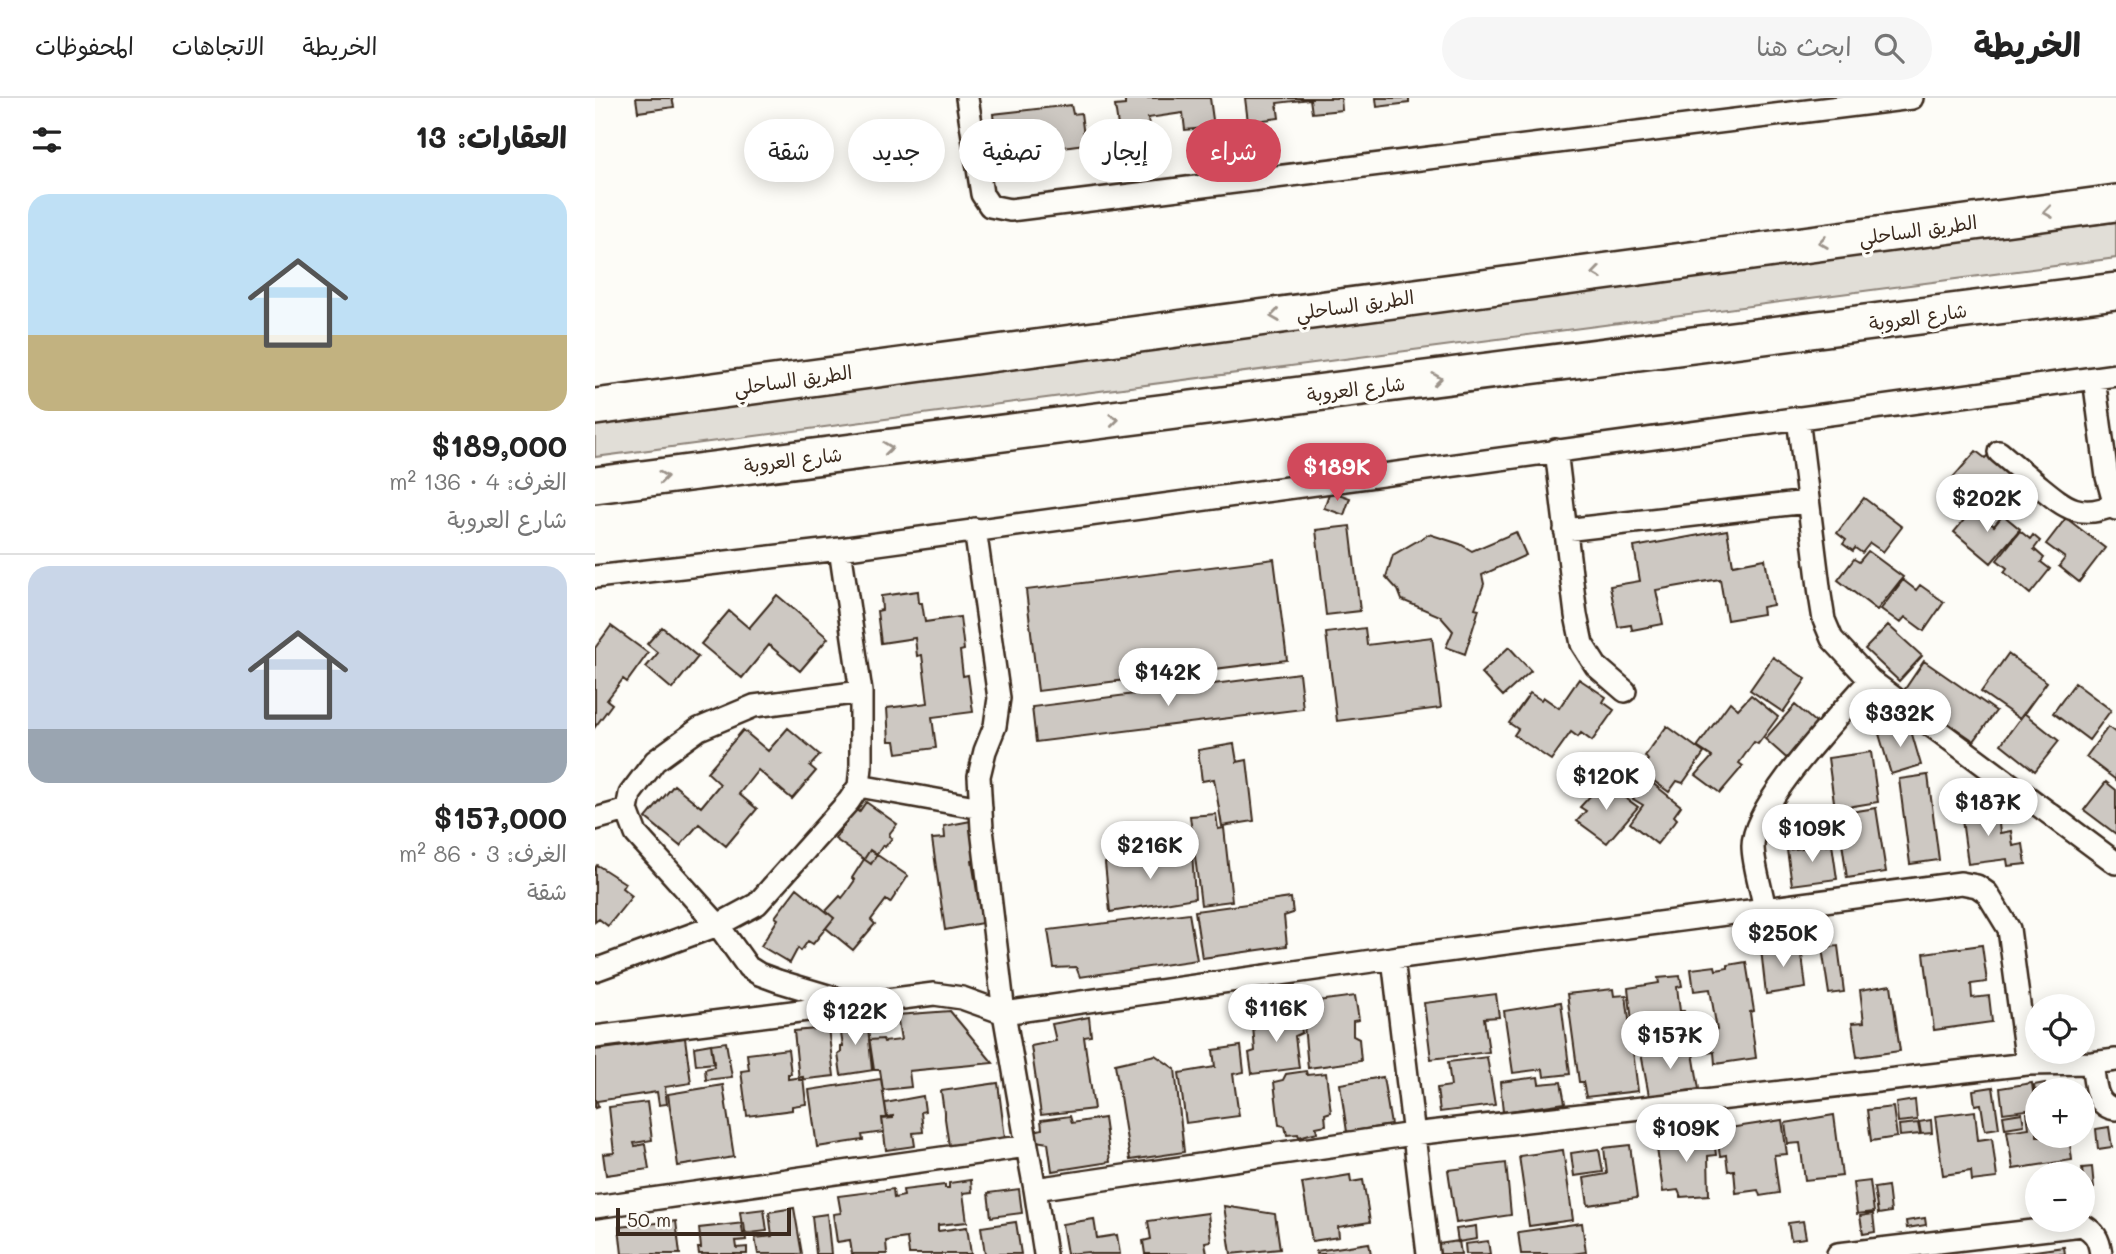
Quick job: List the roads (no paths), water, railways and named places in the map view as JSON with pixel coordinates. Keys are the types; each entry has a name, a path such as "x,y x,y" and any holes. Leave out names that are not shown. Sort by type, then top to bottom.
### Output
{"highway":[{"name":"الطريق الساحلي","path":"595,407 2116,203"},
{"name":"شارع العروبة","path":"595,485 2116,291"}],"street":[{"path":"967,98 982,194 990,206 1010,210 1902,99"},
{"path":"595,577 840,548 2116,375"},
{"path":"1999,452 2064,506 2078,511 2115,507 2106,477 2094,378"},
{"path":"1798,418 1824,620 1832,639 1870,680 2116,863"},
{"path":"1556,450 1582,644 1596,666 1625,691"},
{"path":"1565,530 1807,502"},
{"path":"975,529 999,698 995,726 979,776 981,808 1004,1013 1045,1254"},
{"path":"595,970 717,925 757,904 849,801 859,786 861,692 840,548"},
{"path":"1765,910 1753,845 1762,816 1785,779 1870,680"},
{"path":"853,1004 759,974 748,967 717,925 636,834 627,810 630,794 655,761 699,729 754,706 861,692"},
{"path":"859,786 981,808"},
{"path":"595,819 627,810"},
{"path":"595,1037 934,994 962,998 1004,1013 1393,958 1961,883 1977,886 1987,893 2009,929 2025,1049"},
{"path":"1393,958 1428,1254"},
{"path":"2095,1063 2116,1060"},
{"path":"1035,1189 1413,1134 2027,1064"},
{"path":"2092,1064 2098,1098 2106,1107 2116,1109"},
{"path":"595,1207 1027,1146"},
{"path":"1837,1254 1985,1245 2082,1225 2094,1231 2101,1254"}]}
